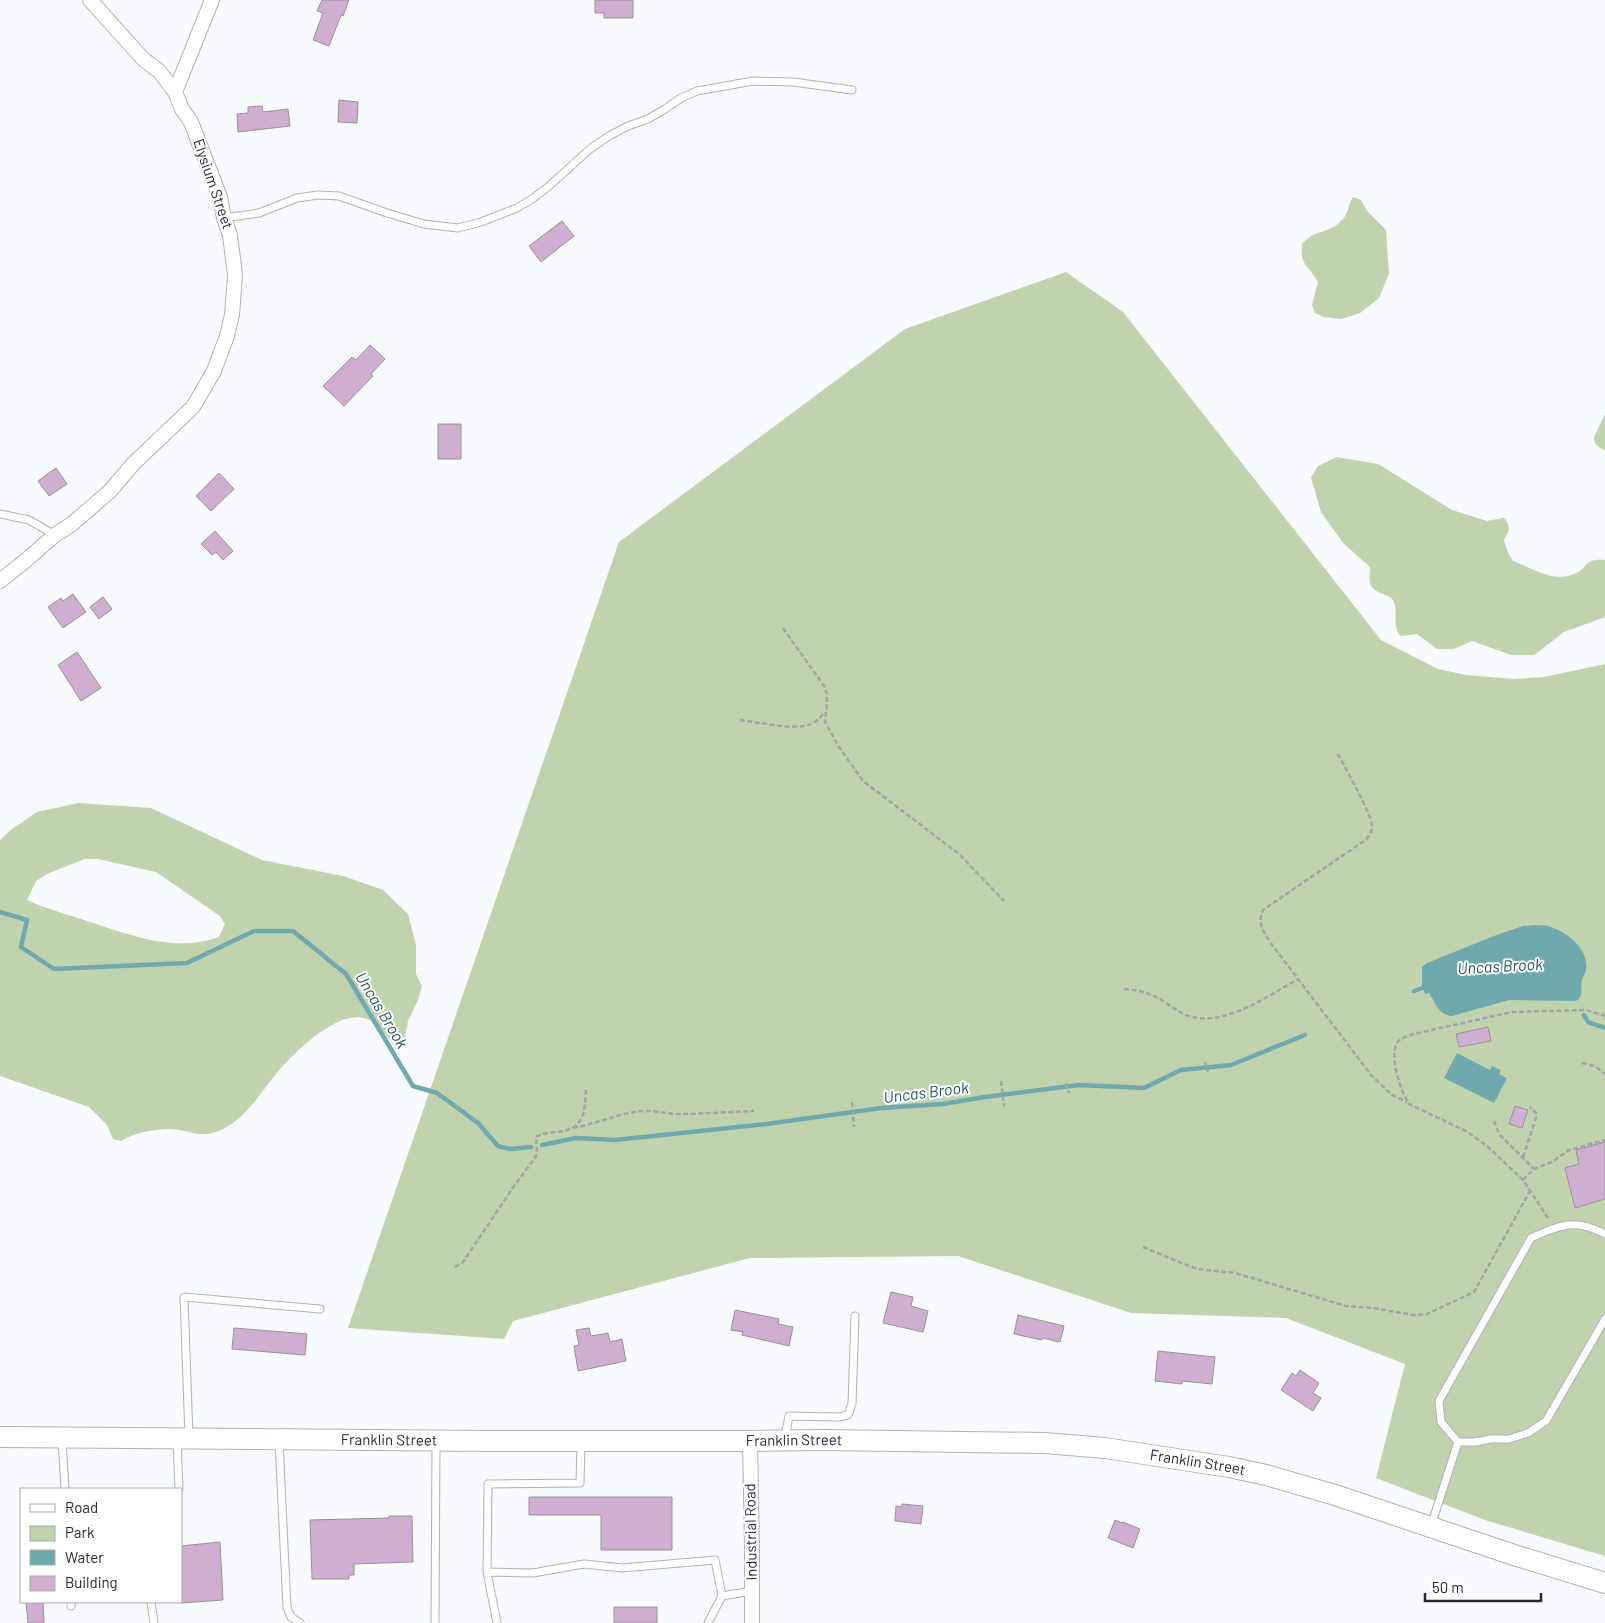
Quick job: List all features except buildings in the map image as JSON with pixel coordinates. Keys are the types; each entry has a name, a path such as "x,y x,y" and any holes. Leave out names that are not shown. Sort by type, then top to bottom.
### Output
{"main road":[{"name":"Franklin Street","path":"0,1437 1045,1443 1105,1448 1229,1467 1266,1475 1313,1488 1569,1573 1605,1583"}],"street":[{"name":"Elysium Street","path":"0,581 110,491 134,463 193,407 214,371 227,336 232,314 235,274 230,235 220,197 191,122 182,109 175,92 159,71 144,60 90,0"},
{"path":"175,92 212,0"},
{"name":"Industrial Road","path":"750,1441 752,1623"}],"lane":[{"path":"224,218 259,213 296,198 339,196 424,224 458,228 517,208 548,188 590,150 609,136 628,126 648,119 681,98 697,92 753,81 793,82 852,90"},
{"path":"0,514 29,520 55,535"},
{"path":"1605,1234 1591,1226 1576,1224 1554,1228 1531,1238 1439,1402 1441,1422 1458,1442 1508,1439 1528,1433 1546,1421 1605,1319"},
{"path":"179,1488 183,1439 184,1297 320,1309"},
{"path":"785,1441 789,1416 840,1417 848,1415 852,1404 856,1316"},
{"path":"62,1437 65,1488"},
{"path":"279,1440 287,1607 291,1617 300,1623"},
{"path":"435,1623 436,1440"},
{"path":"497,1623 487,1572 488,1484 580,1484 581,1441"},
{"path":"1431,1526 1458,1442"},
{"path":"487,1572 533,1573 584,1564 622,1568 715,1560 722,1596 708,1623"},
{"path":"722,1596 752,1591"},
{"path":"152,1603 154,1623"}],"path":[{"path":"783,628 824,686 827,694 825,722 863,781 959,854 1004,901"},
{"path":"740,720 806,726 817,721 825,712"},
{"path":"1338,754 1369,814 1372,832 1361,843 1263,910 1259,918 1262,928 1270,942 1371,1075 1392,1095 1466,1131 1487,1146 1523,1180 1554,1228"},
{"path":"1124,989 1138,990 1150,994 1185,1014 1209,1019 1236,1012 1298,979"},
{"path":"1408,1102 1398,1080 1394,1054 1397,1043 1404,1037 1512,1012 1586,1010 1605,1016"},
{"path":"1205,1062 1208,1072"},
{"path":"1582,1063 1595,1066 1605,1074"},
{"path":"1001,1081 1004,1106"},
{"path":"1066,1083 1069,1092"},
{"path":"570,1129 576,1125 585,1113 586,1089"},
{"path":"852,1102 854,1127"},
{"path":"1523,1157 1536,1118 1536,1113 1530,1107"},
{"path":"455,1266 463,1262 535,1158 537,1152 536,1137 539,1135 641,1111 678,1114 754,1111"},
{"path":"1494,1121 1499,1134 1534,1169"},
{"path":"1523,1180 1534,1169 1552,1162 1569,1150 1605,1140"},
{"path":"1143,1247 1198,1269 1235,1273 1346,1306 1414,1315 1427,1314 1474,1292 1530,1191"}],"green space":[{"path":"1353,197 1361,200 1368,212 1386,230 1389,274 1379,298 1360,313 1341,319 1323,317 1315,313 1312,305 1318,282 1302,257 1302,244 1311,236 1337,225 1345,216"},
{"path":"1066,272 1123,312 1381,640 1438,669 1466,675 1513,679 1544,677 1605,664 1605,1556 1485,1520 1376,1478 1405,1364 1286,1318 1131,1313 958,1256 750,1258 513,1321 504,1339 348,1328 619,542 905,329"},
{"path":"1605,414 1605,450 1597,445 1594,437"},
{"path":"1337,457 1378,464 1452,510 1487,521 1503,518 1508,524 1509,530 1504,540 1513,561 1543,574 1558,577 1566,576 1579,572 1593,560 1605,560 1605,617 1564,632 1534,655 1511,655 1472,641 1454,649 1437,649 1417,634 1401,636 1396,625 1394,602 1372,587 1370,583 1370,567 1343,543 1321,512 1311,477 1318,466"},
{"path":"78,803 151,808 262,860 343,876 383,890 408,914 416,945 416,974 422,986 408,1021 404,1042 394,1045 379,1027 367,1019 356,1017 345,1019 332,1025 320,1032 288,1060 247,1110 231,1125 206,1134 176,1129 163,1129 138,1134 121,1141 113,1139 107,1125 89,1107 0,1076 0,840 12,829 37,812","holes":["85,859 98,859 156,872 220,916 225,924 219,937 202,942 184,943 149,940 27,900 36,881 49,873"]}],"water":[{"path":"1523,926 1548,926 1562,932 1580,947 1584,954 1586,970 1582,980 1581,994 1576,1001 1509,1000 1452,1016 1444,1014 1429,993 1425,994 1422,986 1422,967 1427,963 1494,936"},
{"path":"1457,1053 1490,1070 1492,1066 1501,1070 1499,1074 1507,1078 1494,1103 1444,1078"}],"waterway":[{"name":"Uncas Brook","path":"0,912 27,920 21,947 54,969 187,963 254,931 293,931 346,974 413,1086 437,1093 478,1123 498,1146 510,1149 531,1147"},
{"name":"Uncas Brook","path":"1414,991 1428,986"},
{"name":"Uncas Brook","path":"1584,1015 1588,1022 1605,1028"},
{"name":"Uncas Brook","path":"542,1145 576,1138 615,1140 767,1124 881,1108 943,1104 1079,1085 1144,1088 1181,1070 1231,1065 1305,1035"}]}
